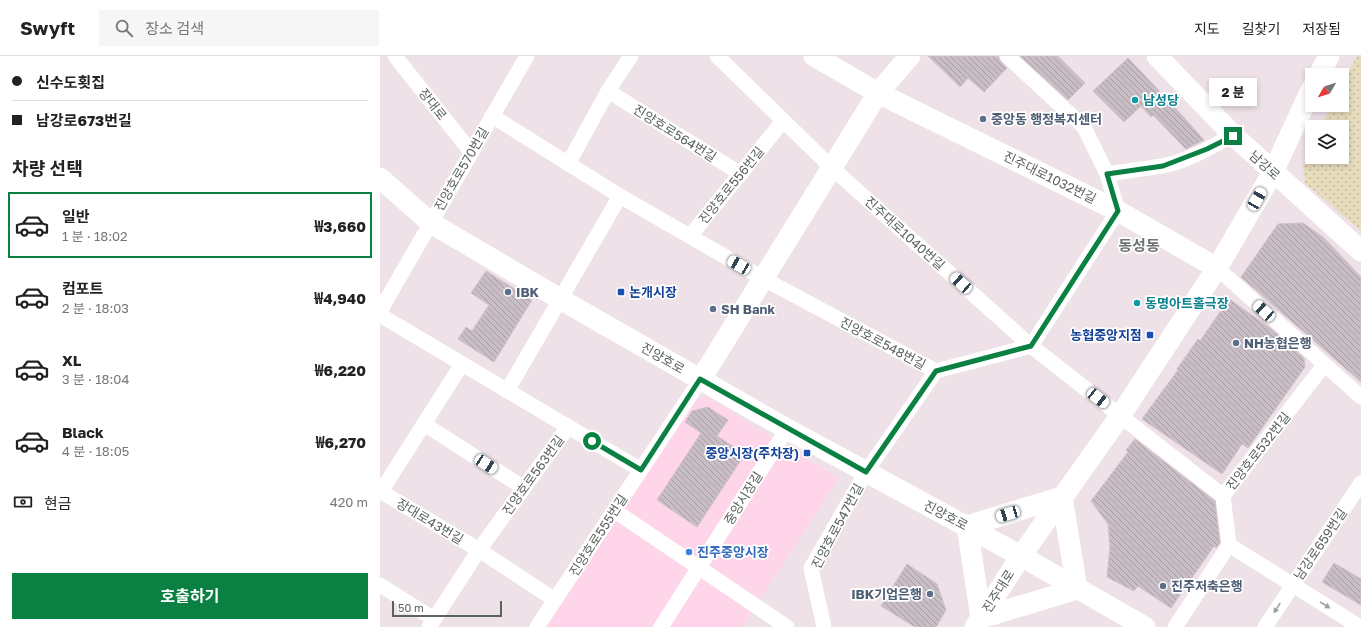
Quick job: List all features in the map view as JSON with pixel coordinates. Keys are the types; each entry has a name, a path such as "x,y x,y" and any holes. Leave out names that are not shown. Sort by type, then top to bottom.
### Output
{"street":[{"name":"장대로","path":"395,56 471,152"},
{"name":"진양호로570번길","path":"380,311 527,56"},
{"path":"631,56 608,91 568,164 690,236"},
{"path":"717,56 832,168"},
{"name":"진주대로1032번길","path":"814,56 878,93 1118,211 1217,268"},
{"path":"700,379 764,279 878,93 910,56"},
{"path":"936,371 1031,346 1118,211 1107,174 1084,127 1007,56"},
{"name":"남강로","path":"1157,56 1233,136 1361,251"},
{"path":"1323,68 1329,56"},
{"name":"진양호로564번길","path":"608,91 741,174"},
{"name":"진주대로","path":"978,622 1021,556 1120,416 1217,268 1273,172 1305,103"},
{"name":"진양호로570번길","path":"492,116 568,164"},
{"name":"진양호로556번길","path":"764,279 690,236 783,121"},
{"path":"1107,174 1163,166 1207,149 1233,136"},
{"name":"진주대로1040번길","path":"832,168 1031,346 1223,496"},
{"name":"진양호로","path":"380,178 431,223 560,299 786,429 967,526 1144,627"},
{"path":"507,391 620,196"},
{"path":"1217,268 1361,397"},
{"name":"진양호로548번길","path":"764,279 936,371 866,472"},
{"name":"진양호로563번길","path":"380,315 568,427 479,550"},
{"name":"장대로43번길","path":"462,364 380,492 479,550 556,600"},
{"name":"진양호로532번길","path":"1229,546 1223,496 1324,365"},
{"name":"진양호로555번길","path":"540,626 700,379"},
{"path":"424,424 524,488"},
{"path":"568,427 641,470"},
{"name":"중앙시장길","path":"661,627 786,429"},
{"name":"진양호로547번길","path":"824,627 811,568 866,472"},
{"name":"남강로659번길","path":"1265,627 1292,584 1361,483"},
{"path":"1062,497 1077,589 978,622 967,526 1062,497"},
{"path":"615,511 787,627"},
{"path":"1175,627 1229,546 1292,584"},
{"name":"장대로43번길","path":"380,585 432,623 479,550"},
{"name":"남강로659번길","path":"1292,584 1360,627"}],"shaded area":[{"path":"1357,56 1361,56 1361,231 1305,183 1303,166 1305,162 1305,164 1349,164 1349,120 1324,120 1328,112 1349,112 1349,71"},
{"name":"진주중앙시장","path":"707,396 769,436 839,478 742,627 539,627 688,403"}],"building":[{"path":"928,56 998,56 1007,68 984,92 968,78 960,87"},
{"path":"1020,56 1058,56 1085,83 1068,100"},
{"path":"1128,58 1204,140 1186,149 1153,115 1151,117 1141,106 1124,122 1093,91"},
{"path":"1303,223 1324,238 1361,277 1361,382 1241,277 1278,224"},
{"path":"486,271 532,300 494,362 458,339 466,327 472,331 489,305 471,293"},
{"path":"1229,299 1270,328 1304,358 1305,367 1248,448 1242,444 1222,474 1142,419 1178,370 1177,369 1198,339 1200,341"},
{"path":"708,407 728,420 717,436 745,454 697,527 657,500 701,433 685,422 692,411"},
{"path":"1135,439 1215,501 1220,543 1216,548 1214,546 1171,608 1138,586 1134,591 1107,577 1110,547 1108,524 1091,501 1128,452 1126,450"},
{"path":"1334,563 1361,579 1361,605 1322,582"},
{"path":"907,564 937,584 946,610 936,627 915,627 881,606"}],"place":[{"name":"남성당","path":"1135,100"},
{"name":"중앙동 행정복지센터","path":"983,119"},
{"name":"IBK","path":"508,292"},
{"name":"논개시장","path":"621,292"},
{"name":"동명아트홀극장","path":"1137,303"},
{"name":"SH Bank","path":"713,309"},
{"name":"농협중앙지점","path":"1150,335"},
{"name":"NH농협은행","path":"1236,343"},
{"name":"중앙시장(주차장)","path":"807,453"},
{"name":"진주중앙시장","path":"689,552"},
{"name":"진주저축은행","path":"1163,586"},
{"name":"IBK기업은행","path":"930,594"}],"district":[{"name":"동성동","path":"1139,245"}],"route":[{"path":"592,441 641,470 700,379 786,429 866,472 936,371 1031,346 1118,211 1107,174 1140,168 1163,166 1186,158 1233,136"}]}
